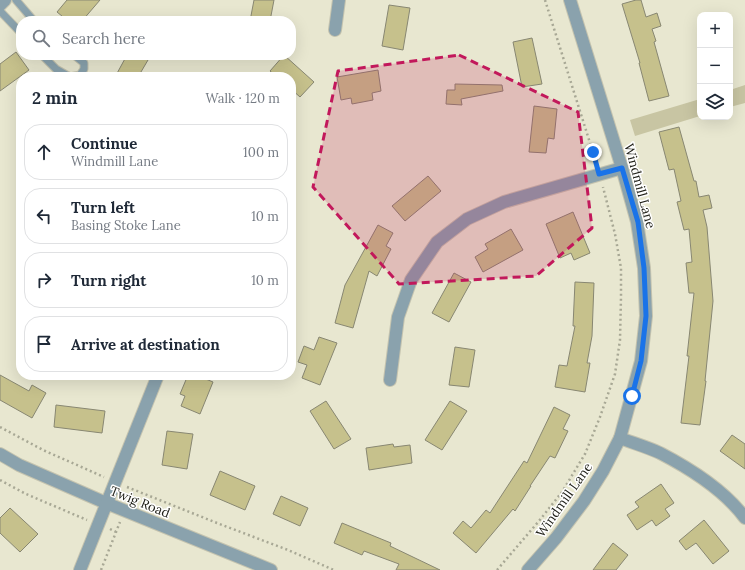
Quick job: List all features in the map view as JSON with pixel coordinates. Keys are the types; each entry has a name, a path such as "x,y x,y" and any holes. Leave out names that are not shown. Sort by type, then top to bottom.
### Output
{"street":[{"path":"0,5 5,0"},
{"path":"334,30 339,0"},
{"name":"Windmill Lane","path":"528,570 556,538 584,501 620,438 641,361 646,316 644,268 638,222 570,0"},
{"path":"390,380 398,317 411,280 437,242 467,219 504,202 622,168"},
{"path":"80,570 156,380"},
{"path":"620,438 659,453 686,468 713,486 740,510 745,518"},
{"name":"Twig Road","path":"0,454 19,465 106,503 271,570"}],"lane":[{"path":"16,0 30,16"},
{"path":"0,11 16,28"},
{"path":"47,60 61,72"},
{"path":"80,60 84,63 84,69 82,72"}],"path":[{"path":"497,570 562,492 585,454 615,374 620,340 621,268 615,234 593,152 545,0"},
{"path":"0,427 44,450 115,482 288,550 334,570"},
{"path":"0,480 39,500 116,532"},
{"path":"101,570 134,490"}],"highlighted area":[{"path":"459,55 578,112 592,228 536,276 399,284 313,187 338,71"}],"shaded area":[{"path":"745,85 745,103 733,106 733,89"},
{"path":"697,100 697,117 635,136 630,120"}],"building":[{"path":"67,0 100,0 86,16 62,16 57,12"},
{"path":"254,0 274,0 271,16 251,16"},
{"path":"641,0 646,17 657,13 661,26 652,29 656,41 654,42 669,96 649,101 640,63 622,4"},
{"path":"389,5 410,8 403,50 382,46"},
{"path":"532,38 542,84 522,87 513,42"},
{"path":"16,52 16,60 22,60 29,70 26,72 16,72 16,79 0,91 0,64"},
{"path":"124,60 148,60 141,72 118,72"},
{"path":"280,60 290,60 314,82 300,97 296,93 296,72 270,71"},
{"path":"378,70 381,91 372,93 373,100 352,104 351,98 341,100 337,77"},
{"path":"455,84 502,85 503,91 461,99 462,105 446,104 447,90 455,90"},
{"path":"534,106 557,109 554,139 548,138 546,153 529,152"},
{"path":"679,127 694,181 696,181 699,197 709,195 712,208 703,210 707,227 713,301 706,381 700,425 681,423 689,356 687,356 694,293 689,293 686,263 692,262 689,229 684,230 677,202 681,201 674,169 669,170 659,132"},
{"path":"428,176 441,191 405,221 392,206"},
{"path":"573,212 590,253 574,260 571,253 560,258 546,224"},
{"path":"378,225 393,233 386,246 391,249 377,276 369,271 353,328 335,323 345,285"},
{"path":"511,229 523,250 483,272 475,257 488,249 485,244"},
{"path":"454,273 471,282 449,322 432,313"},
{"path":"575,282 594,283 592,336 587,363 590,363 585,392 555,387 559,365 567,366 575,326 573,326"},
{"path":"319,337 337,343 320,385 302,378 307,365 298,362 304,346 314,350"},
{"path":"455,347 475,350 469,387 449,385"},
{"path":"0,375 29,391 32,385 46,393 32,418 0,400"},
{"path":"186,380 208,380 213,382 200,414 181,406 185,396 180,394"},
{"path":"326,401 351,439 334,449 310,411"},
{"path":"450,401 467,411 442,450 425,440"},
{"path":"56,405 105,411 102,433 54,427"},
{"path":"554,407 570,415 563,429 568,431 555,458 550,456 515,511 513,509 476,553 453,533 463,521 471,528 486,510 490,513 524,461 527,463"},
{"path":"167,431 193,434 187,469 162,465"},
{"path":"732,435 745,444 745,469 720,451"},
{"path":"393,444 394,447 410,445 412,463 369,470 366,448"},
{"path":"220,471 255,486 245,510 210,495"},
{"path":"661,484 674,503 665,509 670,516 656,526 652,520 637,530 627,515 639,507 635,502"},
{"path":"281,496 308,508 300,526 273,514"},
{"path":"10,508 38,534 20,552 0,533 0,518"},
{"path":"704,520 729,551 713,564 696,543 686,550 679,541"},
{"path":"342,523 391,543 390,546 440,570 396,570 399,564 364,551 362,555 334,543"},
{"path":"613,543 628,555 616,570 593,570"}],"route":[{"path":"593,152 599,174 622,168 638,222 644,268 646,316 641,361 632,396"}]}
